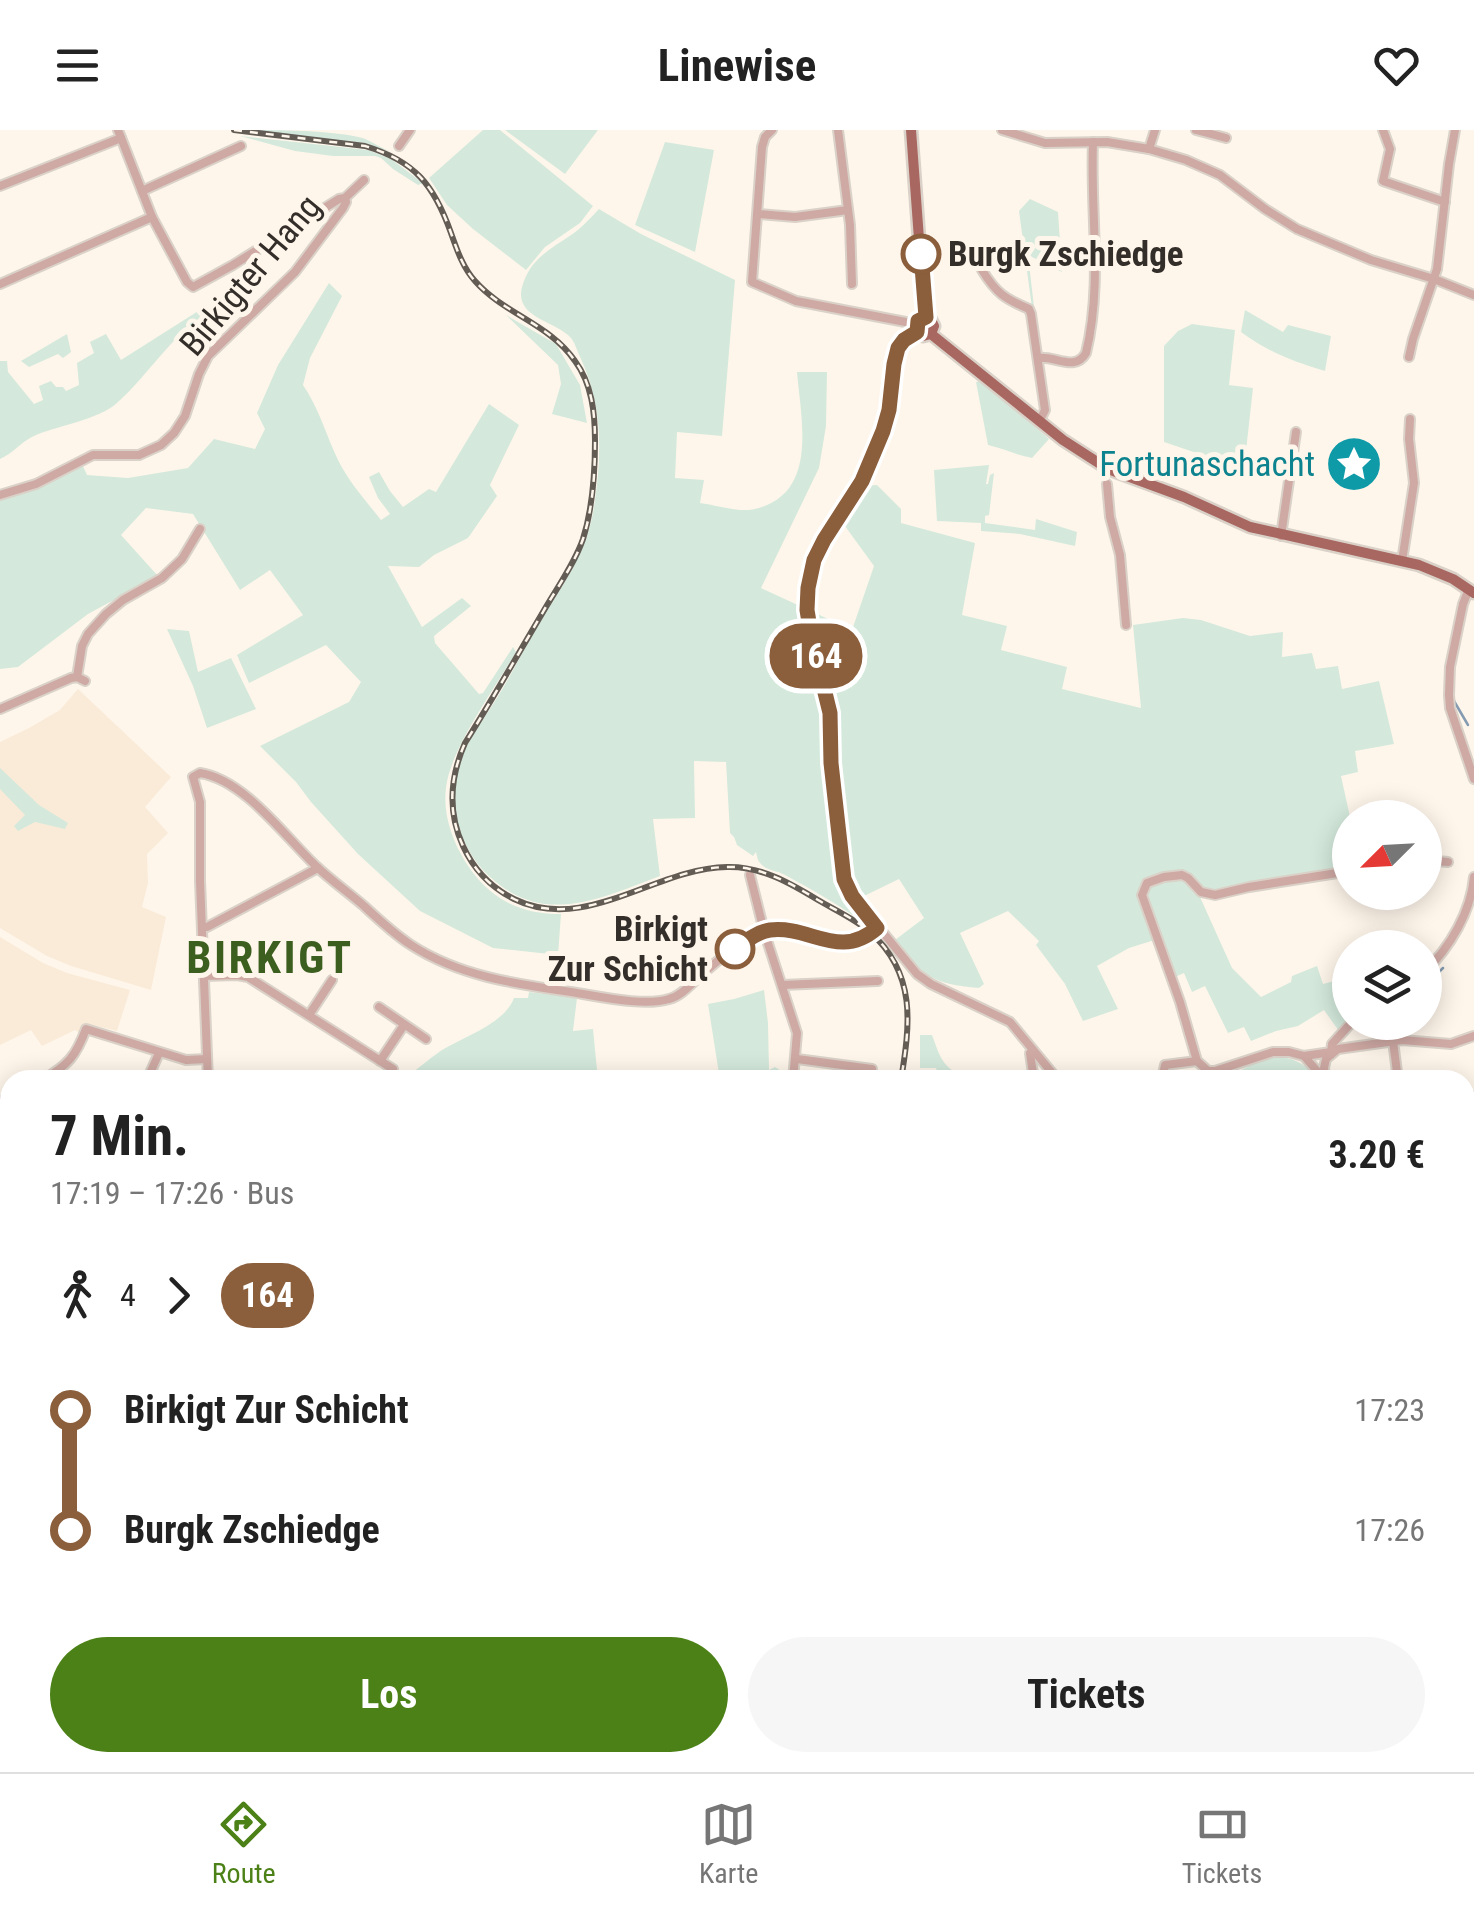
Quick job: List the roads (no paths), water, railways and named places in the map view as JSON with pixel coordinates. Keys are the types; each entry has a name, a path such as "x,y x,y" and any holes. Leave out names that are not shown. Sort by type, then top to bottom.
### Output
{"main road":[{"path":"911,130 920,324 931,320 931,334 1086,458 1108,469 1184,496 1250,527 1402,560 1434,571 1471,591"}],"street":[{"path":"399,146 410,130"},
{"path":"838,130 852,284"},
{"path":"1002,130 1052,144 1107,142 1204,166 1239,183 1265,209 1298,229 1366,258 1473,291"},
{"path":"1149,150 1154,130"},
{"path":"1196,130 1226,138"},
{"path":"1384,130 1390,149 1383,182 1445,202"},
{"path":"1409,357 1438,262 1455,130"},
{"path":"771,131 764,137 762,147 752,282 796,301 920,324"},
{"path":"0,186 119,134 152,217 0,284"},
{"path":"1039,358 1067,364 1082,360 1086,353 1096,296 1093,142"},
{"path":"142,191 241,146"},
{"name":"Birkigter Hang","path":"5,494 42,482 88,456 144,454 167,440 187,412 208,356 302,264 343,208 346,198 364,180"},
{"name":"Birkigter Hang","path":"152,217 193,287 340,198 346,198"},
{"path":"758,214 795,217 848,210"},
{"path":"982,270 1000,294 1028,309 1045,410 1040,422"},
{"path":"920,324 898,348 889,410 868,468 826,535 814,560 808,588 807,610 830,713 831,763 844,879 877,928 922,978 1010,1022 1050,1070"},
{"path":"1402,560 1414,483 1408,439 1410,419"},
{"path":"1282,536 1296,432"},
{"path":"1107,484 1120,556 1126,625"},
{"path":"0,709 81,679 82,646 88,634 123,600 162,578 182,559 200,529"},
{"path":"1471,591 1463,604 1450,667 1450,708 1474,780"},
{"path":"208,1070 200,802 193,777 205,773 234,787 318,868 408,944 488,979 640,1001 668,1000 764,931 781,930 848,942 862,940 877,928"},
{"path":"1442,861 1448,862"},
{"path":"202,927 318,868"},
{"path":"1207,1070 1198,1061 1142,895 1147,883 1182,875 1201,892 1215,895 1332,874"},
{"path":"750,875 797,1033 795,1070"},
{"path":"1442,952 1468,908 1474,877"},
{"path":"204,976 248,977 392,1068"},
{"path":"309,1015 332,980"},
{"path":"782,984 878,981"},
{"path":"378,1007 426,1039"},
{"path":"380,1061 404,1024"},
{"path":"59,1070 72,1059 86,1029 186,1060 207,1060"},
{"path":"1221,1070 1273,1052 1304,1056 1394,1041 1451,1044 1474,1036"},
{"path":"1324,1070 1336,1040"},
{"path":"1394,1041 1397,1070"},
{"path":"1033,1050 1033,1070"},
{"path":"151,1070 159,1053"},
{"path":"1304,1056 1316,1070"},
{"path":"797,1059 872,1069"},
{"path":"1164,1070 1165,1065 1198,1061"}],"waterway":[{"path":"1453,690 1454,701 1468,725"}],"railway":[{"path":"234,130 365,146 410,167 430,188 471,276 499,302 565,348 589,389 595,466 583,539 465,743 456,769 452,794 454,820 472,863 505,894 541,908 594,905 673,877 727,867 752,869 786,882 864,927 896,965 903,983 908,1020 902,1070"}],"place":[{"name":"Burgk Zschiedge","path":"921,254"},
{"name":"Fortunaschacht","path":"1354,464"},
{"name":"Birkigt Zur Schicht","path":"735,949"}],"district":[{"name":"BIRKIGT","path":"270,957"}]}
